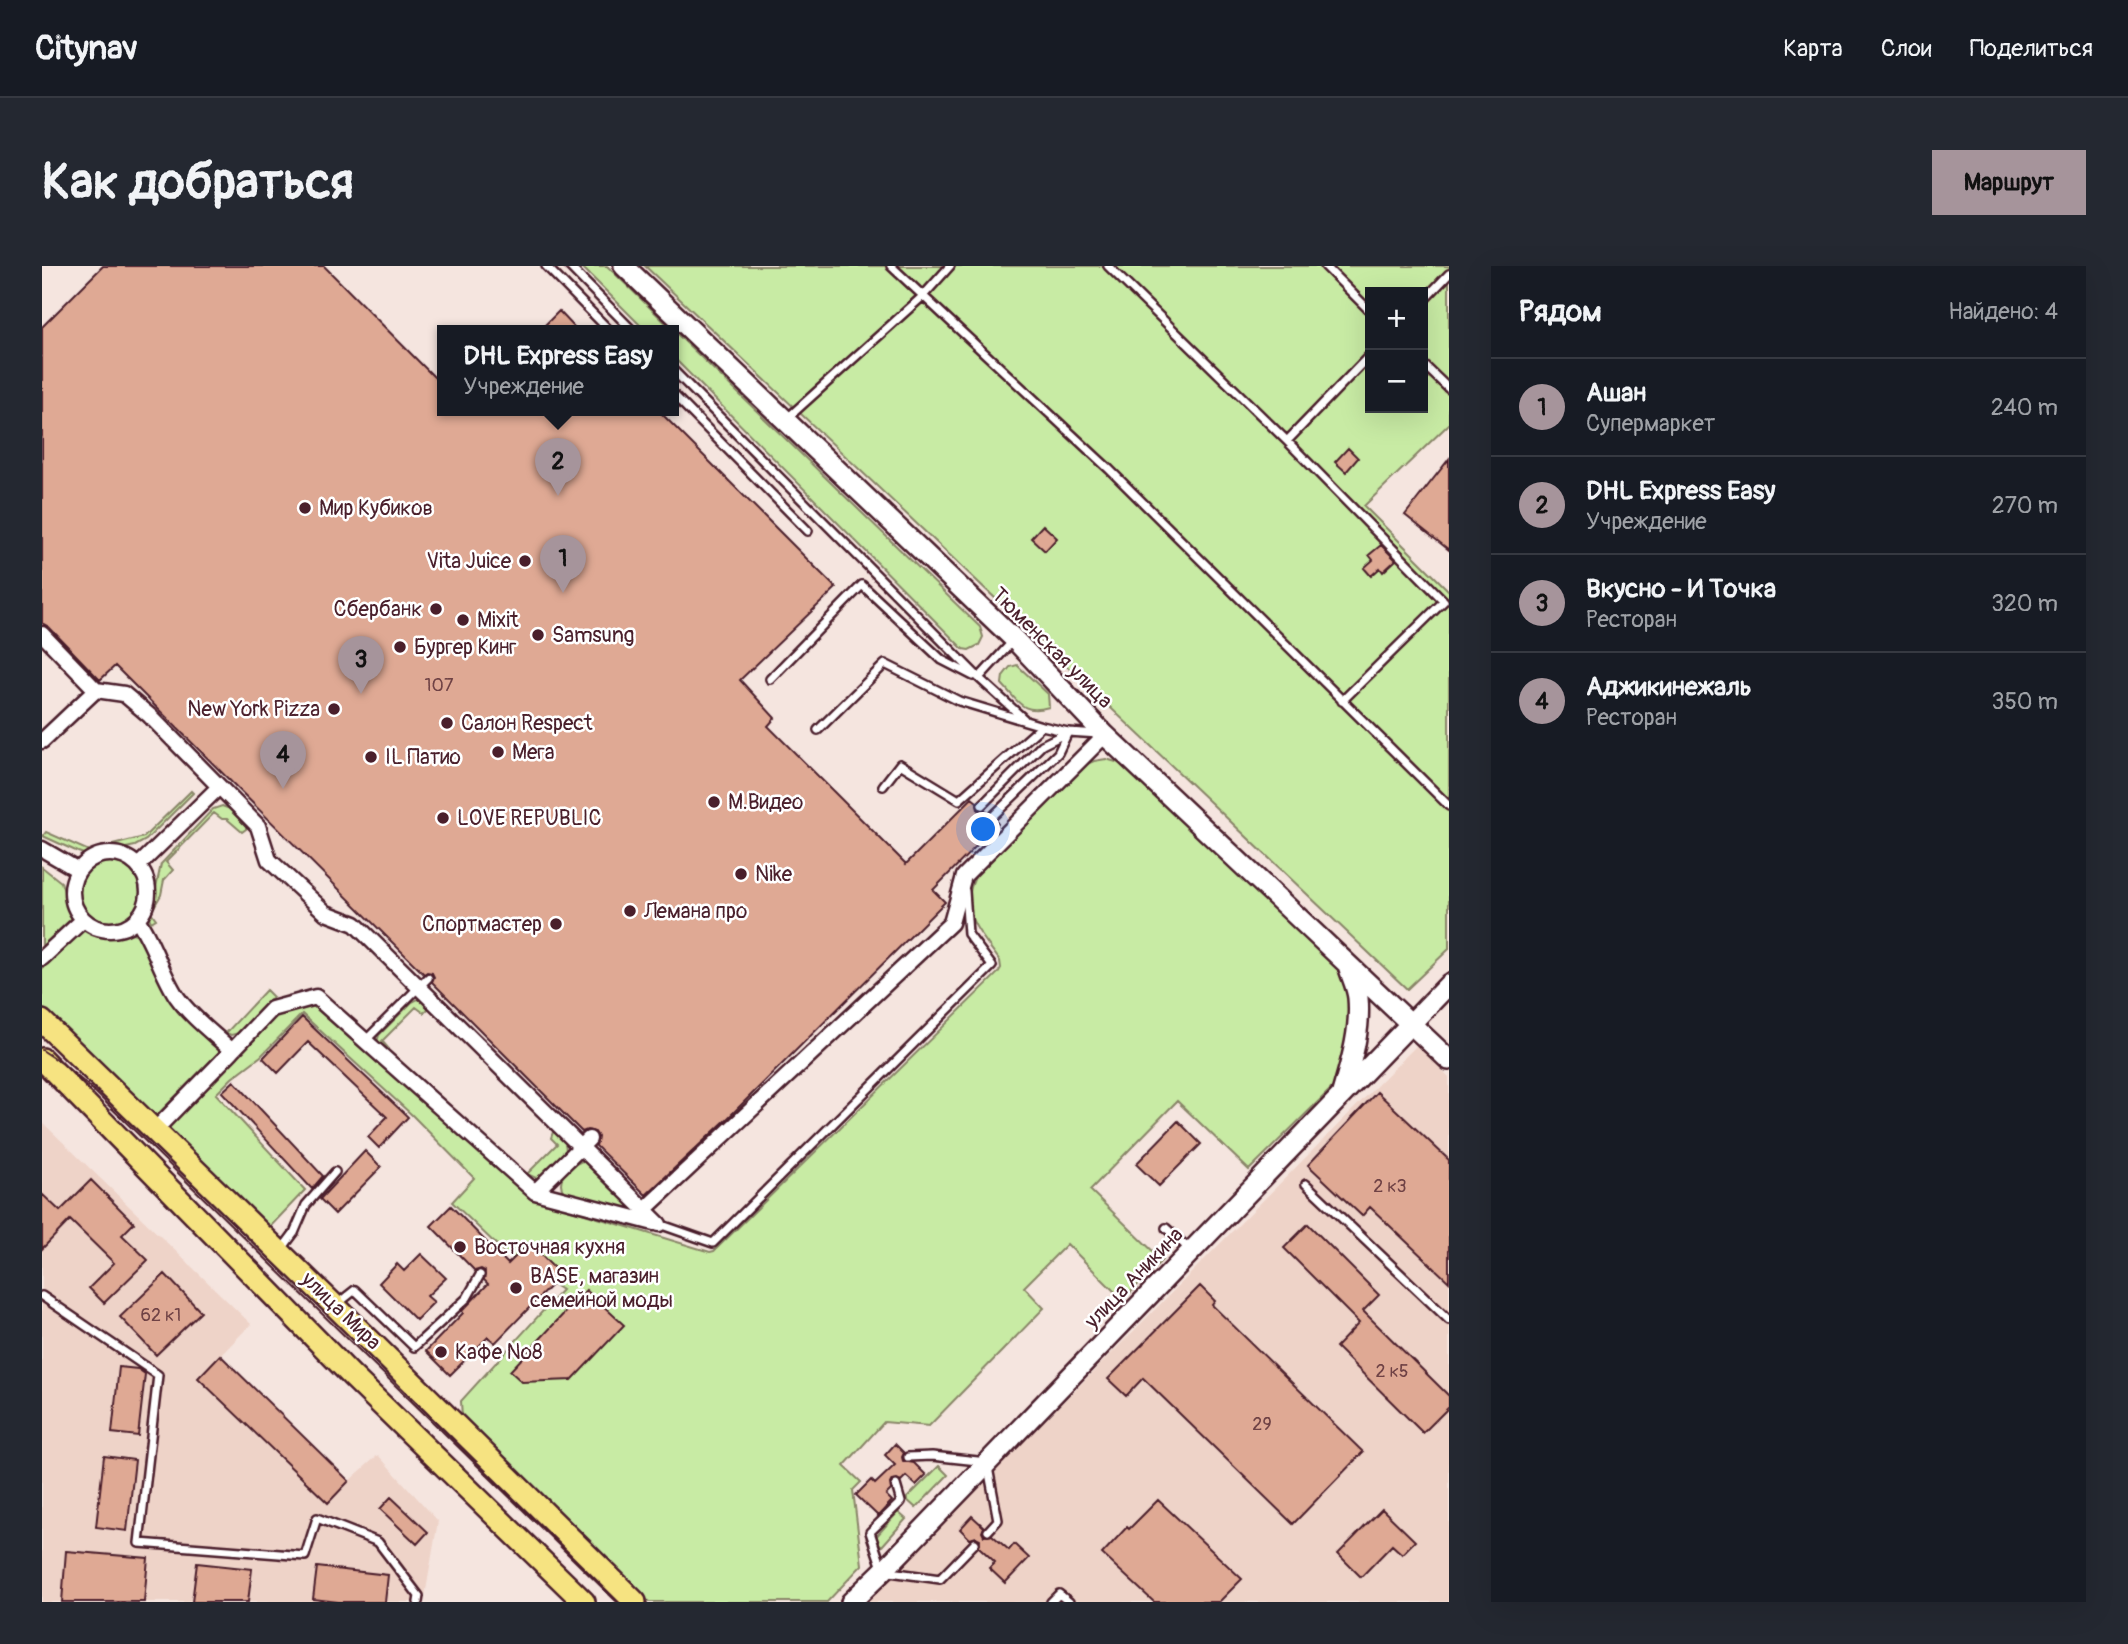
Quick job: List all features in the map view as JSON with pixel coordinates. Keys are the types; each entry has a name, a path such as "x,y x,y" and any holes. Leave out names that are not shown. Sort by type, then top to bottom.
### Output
{"main road":[{"name":"улица Мира","path":"43,1023 635,1602"},
{"name":"улица Мира","path":"42,1059 352,1376 584,1602"}],"street":[{"name":"Тюменская улица","path":"624,266 1014,639 1105,734 1449,1060"},
{"path":"42,634 96,690 124,694 223,782 258,826 269,860 326,913 355,924 423,983 585,1143 659,1224"},
{"path":"42,741 96,690"},
{"path":"644,1210 721,1132 951,923 964,876 1105,734"},
{"path":"138,866 223,782"},
{"path":"42,849 78,870"},
{"path":"107,854 129,859 138,866 148,887 144,909 137,919 116,930 104,930 83,920 76,911 71,891 78,870 86,862 107,854"},
{"path":"137,919 176,995 191,1014 232,1051"},
{"path":"42,958 83,920"},
{"path":"1341,1096 1357,1030 1357,996 1347,961"},
{"name":"улица Аникина","path":"851,1602 883,1572 1449,984"},
{"path":"155,1130 272,1009 316,997 535,1192 659,1224"},
{"path":"535,1192 585,1143"}],"lane":[{"path":"546,266 604,325"},
{"path":"569,266 627,325"},
{"path":"891,266 1109,469 1449,806"},
{"path":"787,422 792,414 923,296 950,266"},
{"path":"1108,266 1287,441 1444,601 1342,701"},
{"path":"1325,266 1365,306"},
{"path":"1428,296 1449,274"},
{"path":"1287,441 1365,360"},
{"path":"1428,368 1449,390"},
{"path":"679,376 979,678 1027,722"},
{"path":"679,400 808,531"},
{"path":"770,679 862,585 942,660 979,678"},
{"path":"979,678 1014,639"},
{"path":"818,730 885,664 959,701 1068,732 1105,734"},
{"path":"883,786 900,764 959,800 1042,726"},
{"path":"982,805 1042,745 1068,732"},
{"path":"993,816 1058,753 1068,732"},
{"path":"659,1224 713,1244 992,966 968,934 964,876"},
{"path":"365,1042 423,983"},
{"path":"280,1252 294,1233 306,1205 335,1172"},
{"path":"1306,1184 1449,1321"},
{"path":"1167,1228 1191,1251"},
{"path":"335,1306 355,1290 414,1347 467,1298 480,1275"},
{"path":"42,1296 158,1375 139,1543 305,1556 317,1518 378,1542 419,1596 418,1602"},
{"path":"908,1457 932,1456 988,1462 998,1520 988,1531"},
{"path":"896,1485 901,1502 870,1532 883,1572 940,1579 975,1543"},
{"path":"1051,1602 1059,1594 1069,1602"}],"shaded area":[{"path":"1417,1045 1449,1077 1449,1602 865,1602"},
{"path":"42,1122 251,1324 220,1356 349,1481 378,1455 438,1521 424,1602 42,1602"}],"green space":[{"path":"581,266 607,266 668,325 640,325"},
{"path":"645,266 1449,266 1449,424 1364,506 1449,591 1449,949 1407,989"},
{"path":"679,336 980,627 983,637 979,645 969,650 963,649 679,363"},
{"path":"1017,665 1048,694 1049,707 1027,708 1002,684 1003,676 1010,667"},
{"path":"1106,759 1123,764 1350,981 1354,991 1341,1079 1249,1170 1177,1101 1090,1190 1162,1260 1123,1300 1067,1244 1024,1287 1044,1308 929,1426 884,1422 844,1466 861,1482 853,1490 862,1565 827,1602 649,1602 462,1418 461,1401 562,1290 504,1252 452,1202 474,1178 412,1115 302,1014 261,1056 216,1094 305,1190 267,1230 164,1129 275,1015 313,1006 532,1198 714,1251 998,973 1001,968 1000,961 978,930 969,909 971,886 978,872 1080,767"},
{"path":"191,791 193,793 146,840 135,846 89,856 43,836 46,832 89,851 144,837"},
{"path":"222,806 230,809 246,829 242,832 227,819 214,813 166,862 173,870 164,880 161,895 151,912 156,919 151,922 147,912 154,897 161,864 213,809"},
{"path":"104,862 116,862 132,870 138,880 138,904 132,914 116,922 104,922 88,914 80,898 80,886 88,870"},
{"path":"42,867 61,882 72,918 42,946"},
{"path":"82,926 114,934 139,935 223,1048 154,1118 111,1074 65,1035 42,1011 42,969"},
{"path":"266,990 273,997 239,1033 226,1033"},
{"path":"418,999 430,1007 424,1013 416,1007 382,1041 388,1048 386,1050 377,1042 379,1035"},
{"path":"553,1132 565,1141 566,1151 543,1175 536,1178 527,1174 557,1144 551,1138"},
{"path":"582,1161 634,1209 633,1212 564,1193 561,1183 564,1174"},
{"path":"939,1466 948,1475 916,1508 906,1499"},
{"path":"898,1512 906,1519 882,1546 874,1539"}],"building":[{"name":"Мега","path":"103,266 324,266 437,380 437,416 664,416 836,588 740,680 775,718 768,726 906,864 972,798 977,802 978,810 988,813 989,821 996,821 998,824 933,890 945,902 727,1119 646,1195 596,1146 598,1137 595,1132 582,1132 432,982 432,973 424,974 115,666 100,680 42,623 42,327"},
{"path":"559,311 572,325 545,325"},
{"path":"1348,448 1358,458 1346,472 1335,462"},
{"path":"1449,459 1449,550 1405,515"},
{"path":"1043,525 1057,538 1045,551 1031,538"},
{"path":"1381,545 1396,560 1383,572 1380,568 1371,576 1364,568 1373,560 1369,555"},
{"path":"302,1017 408,1117 379,1148 368,1137 387,1117 308,1042 278,1073 263,1058"},
{"path":"234,1081 323,1176 312,1189 222,1092"},
{"path":"1377,1092 1449,1160 1449,1282 1370,1207 1362,1216 1308,1165"},
{"path":"1178,1121 1201,1144 1159,1186 1136,1164"},
{"path":"365,1151 381,1167 335,1214 320,1199"},
{"path":"91,1180 134,1223 122,1235 148,1260 104,1303 89,1288 114,1263 70,1220 42,1249 42,1194 60,1211"},
{"path":"451,1206 508,1264 529,1243 561,1275 495,1343 488,1337 450,1375 426,1351 488,1284 484,1280 485,1271 475,1271 431,1226"},
{"path":"1308,1224 1379,1295 1363,1311 1449,1396 1449,1407 1423,1433 1336,1347 1359,1323 1284,1248"},
{"path":"421,1254 446,1278 427,1296 434,1302 416,1320 379,1283 397,1264 404,1271"},
{"path":"165,1274 201,1312 156,1355 120,1317"},
{"path":"1200,1286 1215,1301 1212,1305 1363,1452 1293,1524 1143,1378 1126,1396 1108,1379"},
{"path":"586,1290 624,1325 572,1380 522,1382 510,1371"},
{"path":"220,1355 349,1481 328,1503 198,1378"},
{"path":"119,1367 138,1369 145,1374 138,1436 112,1433"},
{"path":"895,1444 904,1453 903,1461 914,1463 926,1475 916,1485 906,1476 901,1481 892,1480 891,1490 886,1495 892,1501 878,1516 856,1495 871,1480 875,1484 895,1465 885,1455"},
{"path":"104,1456 135,1460 127,1531 96,1527"},
{"path":"391,1497 428,1532 417,1544 380,1509"},
{"path":"1158,1500 1242,1579 1219,1602 1154,1602 1102,1554"},
{"path":"1382,1509 1415,1541 1402,1554 1392,1545 1361,1577 1338,1554"},
{"path":"972,1516 984,1527 984,1536 992,1535 1009,1550 1014,1544 1029,1558 1005,1583 989,1568 995,1562 979,1547 980,1539 970,1539 960,1529"},
{"path":"66,1551 148,1558 144,1602 62,1602"},
{"path":"197,1563 252,1569 248,1602 192,1602"},
{"path":"317,1567 388,1575 385,1602 313,1599"}],"tram line":[{"path":"42,1050 93,1090 617,1602"}],"place":[{"name":"DHL Express Easy","path":"558,496"},
{"name":"Мир Кубиков","path":"305,508"},
{"name":"Vita Juice","path":"525,561"},
{"name":"Ашан","path":"563,593"},
{"name":"Сбербанк","path":"436,609"},
{"name":"Mixit","path":"463,620"},
{"name":"Samsung","path":"538,635"},
{"name":"Бургер Кинг","path":"400,647"},
{"name":"Вкусно - И Точка","path":"361,694"},
{"name":"New York Pizza","path":"334,709"},
{"name":"Салон Respect","path":"447,723"},
{"name":"Мега","path":"498,752"},
{"name":"IL Патио","path":"371,757"},
{"name":"Аджикинежаль","path":"283,789"},
{"name":"М.Видео","path":"714,802"},
{"name":"LOVE REPUBLIC","path":"443,818"},
{"name":"Nike","path":"741,874"},
{"name":"Лемана про","path":"630,911"},
{"name":"Спортмастер","path":"556,924"},
{"name":"Восточная кухня","path":"460,1247"},
{"name":"BASE, магазин семейной моды","path":"516,1288"},
{"name":"Кафе №8","path":"441,1352"}]}
